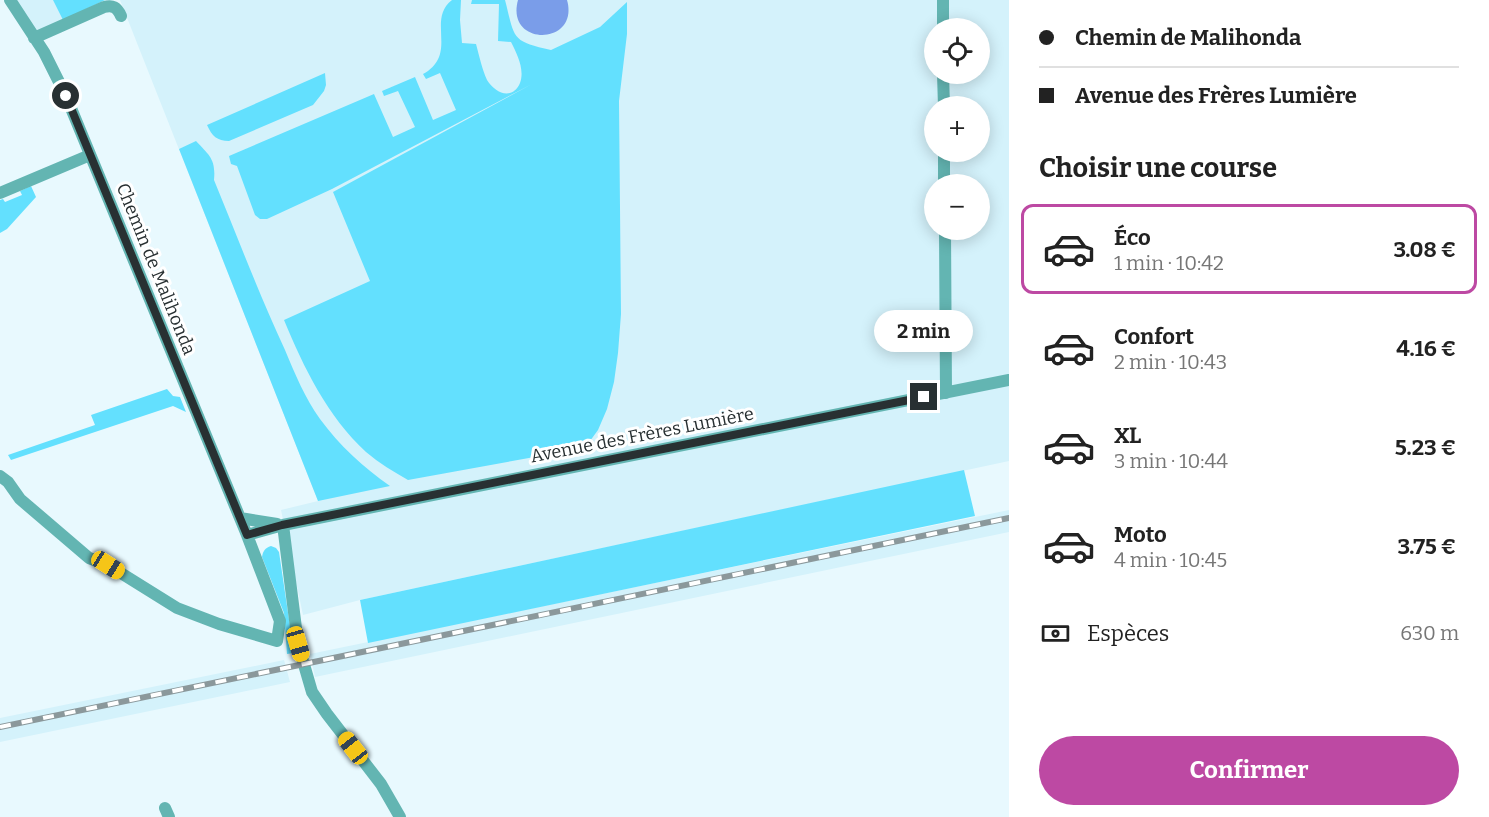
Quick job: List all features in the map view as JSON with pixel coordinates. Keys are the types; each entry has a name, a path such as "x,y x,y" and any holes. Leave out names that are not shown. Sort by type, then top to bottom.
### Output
{"street":[{"name":"Chemin de Malihonda","path":"0,476 8,482 20,499 89,558 108,565 177,608 219,624 277,641 280,621 247,535 66,96 44,52 10,0"},
{"path":"943,0 943,18"},
{"path":"34,38 104,7 114,7 122,16"},
{"path":"0,193 90,155"},
{"path":"945,240 946,393"},
{"name":"Avenue des Frères Lumière","path":"282,525 1009,380"},
{"path":"240,518 282,525"},
{"path":"247,535 282,525"},
{"path":"282,525 298,644 312,692 381,784 400,817"}],"shaded area":[{"path":"10,0 113,0 32,35"},
{"path":"53,0 105,0 63,20"},
{"path":"120,0 1009,0 1009,461 360,600 303,615 281,510 318,501"},
{"path":"452,0 461,0 462,43 476,44 487,80 490,85 504,93 517,89 522,72 520,62 511,42 498,41 499,4 471,4 472,0 505,0 516,36 528,44 551,50 600,27 627,2 627,34 619,101 621,314 618,353 607,409 598,430 590,441 579,449 408,480 366,452 340,423 308,373 284,320 370,281 333,192 532,84 332,189 267,219 260,219 255,215 237,166 231,164 229,156 374,94 393,137 415,127 398,91 384,96 382,91 415,77 433,120 456,110 440,73 426,79 423,74 434,66 439,57 442,17 445,8"},
{"path":"518,0 567,0 568,15 563,26 554,33 542,35 531,33 522,26 517,15"},
{"path":"325,73 324,91 313,105 229,141 215,137 207,125"},
{"path":"196,141 213,162 214,180 266,308 310,403 327,429 344,447 361,464 390,486 318,501 179,149"},
{"path":"31,186 36,197 7,229 0,233 0,200 3,199 5,202 22,195 20,191"},
{"path":"167,389 173,396 180,397 186,412 173,406 11,460 8,455 95,425 91,415"},
{"path":"964,470 975,516 368,643 360,600"},
{"path":"1009,510 1009,532 315,677 310,654"},
{"path":"271,546 279,552 294,653 287,654 284,613 262,557 265,550"},
{"path":"284,660 290,682 0,742 0,718"}],"railway":[{"path":"0,727 1009,518"}],"route":[{"path":"66,96 247,535 282,525 924,397"}]}
